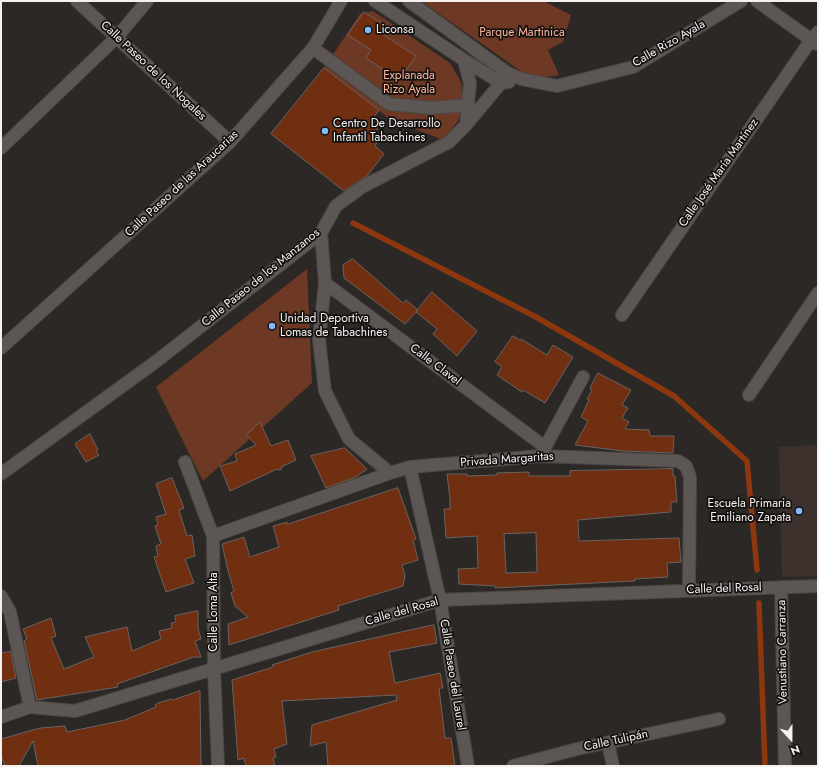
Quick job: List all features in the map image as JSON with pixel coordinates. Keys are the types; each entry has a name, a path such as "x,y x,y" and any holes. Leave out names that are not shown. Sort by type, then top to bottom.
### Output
{"street":[{"name":"Calle Paseo de los Nogales","path":"77,1 230,142"},
{"path":"1,148 117,37 147,1"},
{"name":"Calle Paseo de las Araucarias","path":"1,348 230,142 313,48 341,1"},
{"name":"Calle Rizo Ayala","path":"375,1 464,60 504,78 521,79 557,86 633,67 741,1"},
{"name":"Calle Rizo Ayala","path":"409,1 504,78"},
{"path":"757,1 816,39"},
{"name":"Calle José María Martínez","path":"622,315 816,39"},
{"path":"313,48 389,104 431,108 468,104"},
{"path":"464,60 470,83 466,125"},
{"name":"Calle Paseo de los Manzanos","path":"1,474 154,363 321,232 336,206 362,187 449,142 466,125 504,78"},
{"path":"321,232 325,283 319,340 325,391 349,439 390,473"},
{"name":"Calle Clavel","path":"325,283 543,452"},
{"path":"749,395 818,293"},
{"path":"543,452 583,377"},
{"name":"Privada Margaritas","path":"213,536 410,467 543,452 678,460 686,466 690,477 689,590"},
{"name":"Calle Loma Alta","path":"185,462 213,536 214,669 218,766"},
{"name":"Calle Paseo del Laurel","path":"410,467 440,600 468,766"},
{"name":"Calle del Rosal","path":"1,717 30,707 75,711 440,600 818,586"},
{"name":"Venustiano Carranza","path":"781,587 785,766"},
{"path":"1,596 10,612 30,707"},
{"name":"Calle Tulipán","path":"513,766 577,749 719,719"},
{"path":"608,743 613,766"}],"shaded area":[{"name":"Escuela Primaria Emiliano Zapata","path":"818,445 818,576 782,577 779,447"}],"green space":[{"name":"Parque Martinica","path":"421,1 543,1 571,15 563,42 548,50 559,75 542,78 525,74"},
{"name":"Explanada Rizo Ayala","path":"373,11 450,63 461,82 464,102 458,121 443,140 391,120 324,68 360,14"},
{"name":"Unidad Deportiva Lomas de Tabachines","path":"307,269 312,383 203,481 156,387"}],"building":[{"path":"364,12 387,27 382,34 416,56 399,80 366,58 371,50 348,35"},
{"name":"Centro De Desarrollo Infantil Tabachines","path":"324,68 379,110 370,122 378,128 373,135 379,140 375,146 384,154 367,176 344,191 271,134"},
{"path":"353,259 403,303 406,300 418,310 405,324 344,278 343,265"},
{"path":"432,292 477,331 457,356 433,334 437,329 416,312"},
{"path":"513,336 520,340 521,339 547,355 553,345 573,357 545,403 523,390 522,392 497,375 502,367 495,362"},
{"path":"598,373 631,390 622,405 628,408 622,418 629,422 625,429 649,430 650,436 674,436 673,453 623,451 575,445 588,421 581,417 589,400 587,399 592,390 590,389"},
{"path":"260,422 271,446 288,440 296,460 281,467 282,469 277,469 230,491 220,466 237,461 235,454 256,445 247,435"},
{"path":"90,434 99,455 86,462 75,444"},
{"path":"345,448 367,469 356,477 326,488 311,456"},
{"path":"673,469 677,502 671,502 671,512 578,520 579,541 679,538 681,562 667,563 668,577 635,579 635,581 495,588 495,586 459,584 458,569 478,568 477,536 446,538 444,509 450,509 447,474 467,474 467,476 529,472 529,476 570,476 570,471","holes":["536,533 537,572 506,573 504,534"]},
{"path":"172,478 184,508 179,510 187,536 192,535 195,556 185,559 194,583 166,592 154,557 158,556 156,546 161,544 155,526 158,525 156,517 166,514 156,484"},
{"path":"398,488 416,539 413,540 418,560 402,565 405,576 403,586 338,606 339,610 229,645 228,624 248,617 235,606 231,593 234,591 222,544 244,537 250,557 279,547 273,526 287,522 287,524"},
{"path":"198,611 198,628 201,639 195,641 201,657 194,657 117,684 118,687 37,700 24,641 27,639 23,629 51,618 56,636 51,638 64,669 94,657 85,637 127,627 132,651 161,639 159,631 172,628 171,623 176,622 175,616"},
{"path":"434,625 437,643 389,652 395,683 440,673 443,688 439,688 445,738 451,738 455,766 328,766 326,742 310,746 312,725 397,700 396,695 282,701 287,744 274,749 276,757 273,758 275,766 246,766 244,758 238,760 232,680 273,667 272,665 312,652"},
{"path":"11,652 16,678 1,682 1,653"},
{"path":"200,691 201,766 38,766 33,741 19,766 5,766 1,756 1,739 40,728 65,726 67,732 125,720 156,707 155,705 158,703"}],"waterway":[{"path":"353,223 536,317 674,396 747,461 757,570"},
{"path":"759,603 765,766"}],"place":[{"name":"Liconsa","path":"368,30"},
{"name":"Centro De Desarrollo Infantil Tabachines","path":"325,131"},
{"name":"Unidad Deportiva Lomas de Tabachines","path":"272,326"},
{"name":"Escuela Primaria Emiliano Zapata","path":"799,511"}]}
